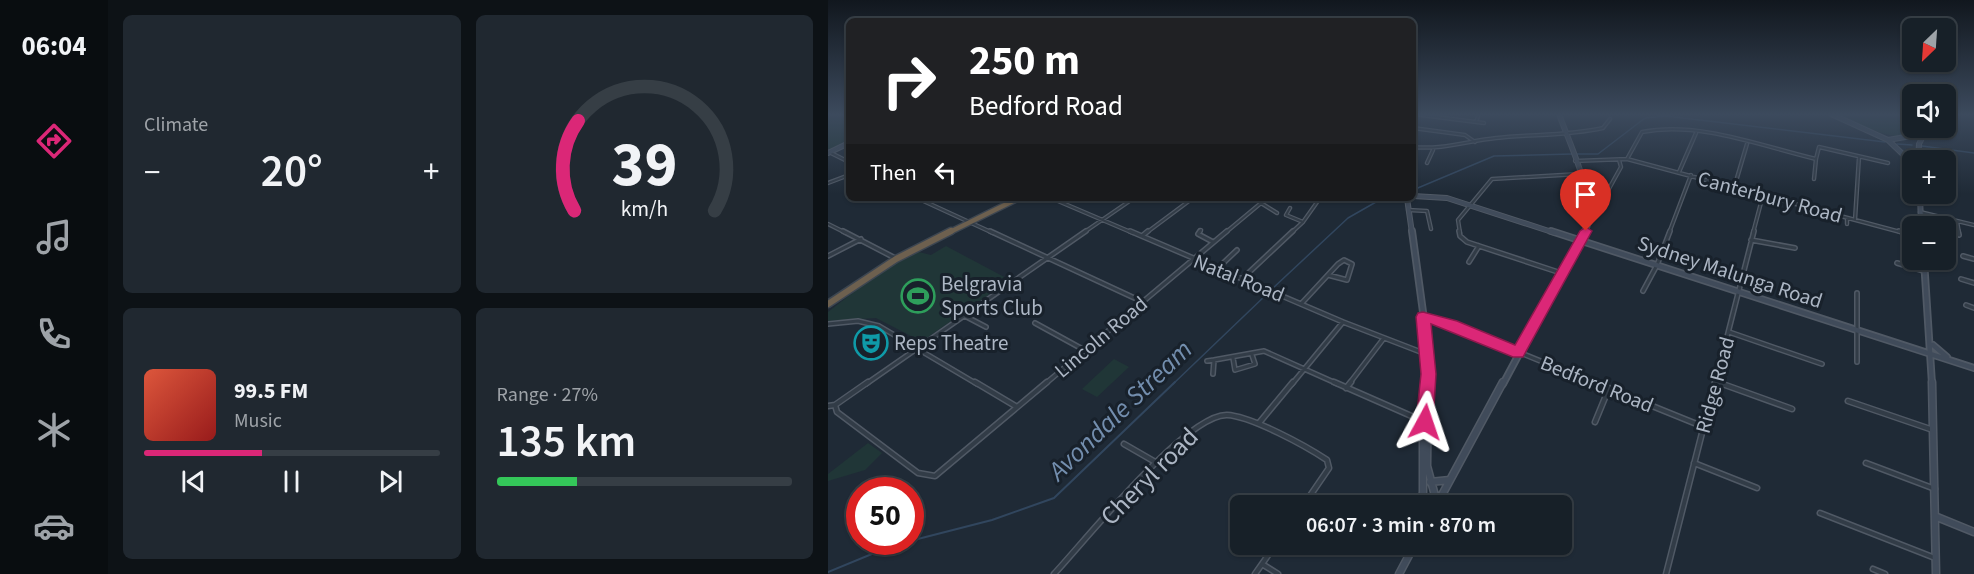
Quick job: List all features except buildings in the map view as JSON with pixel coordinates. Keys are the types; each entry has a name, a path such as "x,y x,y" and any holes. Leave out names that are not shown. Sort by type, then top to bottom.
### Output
{"highway":[{"path":"828,304 896,259 1013,201"}],"main road":[{"path":"1442,495 1590,223 1587,195 1567,141"},
{"path":"1889,141 1902,153"},
{"path":"829,153 846,144"},
{"name":"Sydney Malunga Road","path":"1416,196 1439,196 1469,205 1974,368"},
{"path":"1407,201 1428,354 1422,495"},
{"path":"1920,204 1921,216"},
{"path":"1924,271 1932,355 1937,517 1936,574"},
{"path":"1931,343 1938,352 1955,362"},
{"path":"1425,437 1430,482 1434,495"},
{"path":"1430,482 1450,480"},
{"path":"1937,517 1974,532"},
{"path":"1399,574 1409,555"}],"street":[{"path":"1416,147 1433,150 1482,141"},
{"path":"1573,156 1627,159 1636,141"},
{"path":"1679,172 1693,141"},
{"path":"1732,141 1816,159"},
{"path":"1734,188 1747,144"},
{"path":"1814,179 1819,147 1888,163"},
{"path":"1427,164 1433,150"},
{"path":"829,153 846,161"},
{"path":"1855,220 1859,157"},
{"name":"Canterbury Road","path":"1627,159 1902,232"},
{"path":"1590,223 1621,167 1619,160"},
{"path":"1562,273 1464,240 1460,236 1458,220 1487,183 1496,178 1579,174"},
{"path":"1642,291 1656,266 1691,175"},
{"path":"828,183 846,176"},
{"path":"1587,195 1604,195"},
{"name":"Ridge Road","path":"1666,574 1717,382 1763,195"},
{"path":"923,201 1143,302"},
{"name":"Natal Road","path":"1059,201 1343,322 1428,354"},
{"path":"828,406 835,405 919,349 1130,201"},
{"path":"1142,237 1189,201"},
{"name":"Lincoln Road","path":"835,405 837,411 918,473 935,476 1263,201"},
{"path":"1243,278 1303,222 1318,201"},
{"path":"1261,203 1277,213"},
{"path":"1290,208 1286,214 1303,222"},
{"path":"1408,210 1427,211 1431,229"},
{"path":"1920,212 1974,225"},
{"path":"1847,218 1847,224"},
{"path":"1957,221 1959,235"},
{"path":"828,224 862,239 896,259"},
{"path":"1201,230 1198,234 1214,242"},
{"path":"828,256 862,239"},
{"path":"1751,240 1796,248"},
{"path":"1469,262 1479,246"},
{"path":"1218,268 1237,250"},
{"path":"1963,256 1974,259"},
{"path":"1301,304 1328,275 1342,261 1352,264 1347,280 1328,275"},
{"path":"1897,263 1924,271"},
{"path":"1961,279 1974,283"},
{"path":"1857,294 1857,362"},
{"path":"1966,305 1974,308"},
{"path":"965,316 986,327"},
{"name":"Bedford Road","path":"1423,317 1452,325 1704,427"},
{"path":"828,324 858,321 872,323 1017,407"},
{"path":"1259,423 1343,322"},
{"path":"1035,323 1086,351"},
{"path":"1729,332 1822,364"},
{"path":"1346,388 1384,338"},
{"path":"1207,362 1264,351 1425,422"},
{"path":"1233,357 1235,370 1255,364 1252,355"},
{"path":"1213,374 1214,360"},
{"path":"1717,382 1792,410"},
{"path":"1595,422 1609,388"},
{"path":"1848,400 1934,430"},
{"name":"Cheryl road","path":"1054,574 1188,431 1207,420 1228,414 1259,423 1329,463 1329,468 1311,495"},
{"path":"1124,444 1157,463"},
{"path":"1866,462 1936,490"},
{"path":"1695,463 1757,488"},
{"path":"1820,513 1936,559"},
{"path":"1255,574 1268,555"},
{"path":"1262,564 1278,574"},
{"path":"1873,569 1885,574"}],"green space":[{"path":"828,141 846,141 846,142 828,150"},
{"name":"Belgravia Sports Club","path":"946,246 1010,280 928,337 917,339 876,318 828,321 828,312 882,270 919,252 931,255"},
{"path":"1114,359 1129,367 1097,397 1082,389"},
{"path":"868,443 882,453 865,470 828,481 828,474"}],"waterway":[{"name":"Avondale Stream","path":"1577,154 1598,154 1615,141"},
{"name":"Avondale Stream","path":"1875,141 1885,142"},
{"name":"Avondale Stream","path":"1897,144 1912,145"},
{"name":"Avondale Stream","path":"1922,146 1974,153"},
{"name":"Avondale Stream","path":"1416,189 1494,156 1572,154"},
{"name":"Avondale Stream","path":"1272,289 1348,218 1378,201"},
{"name":"Avondale Stream","path":"1173,384 1267,294"},
{"name":"Avondale Stream","path":"924,537 992,520 1054,498 1175,382"},
{"name":"Avondale Stream","path":"828,572 869,555"}],"place":[{"name":"Belgravia Sports Club","path":"918,296"},
{"name":"Reps Theatre","path":"871,343"}],"route":[{"path":"1425,422 1428,354 1423,317 1452,325 1518,352 1586,231"}]}
